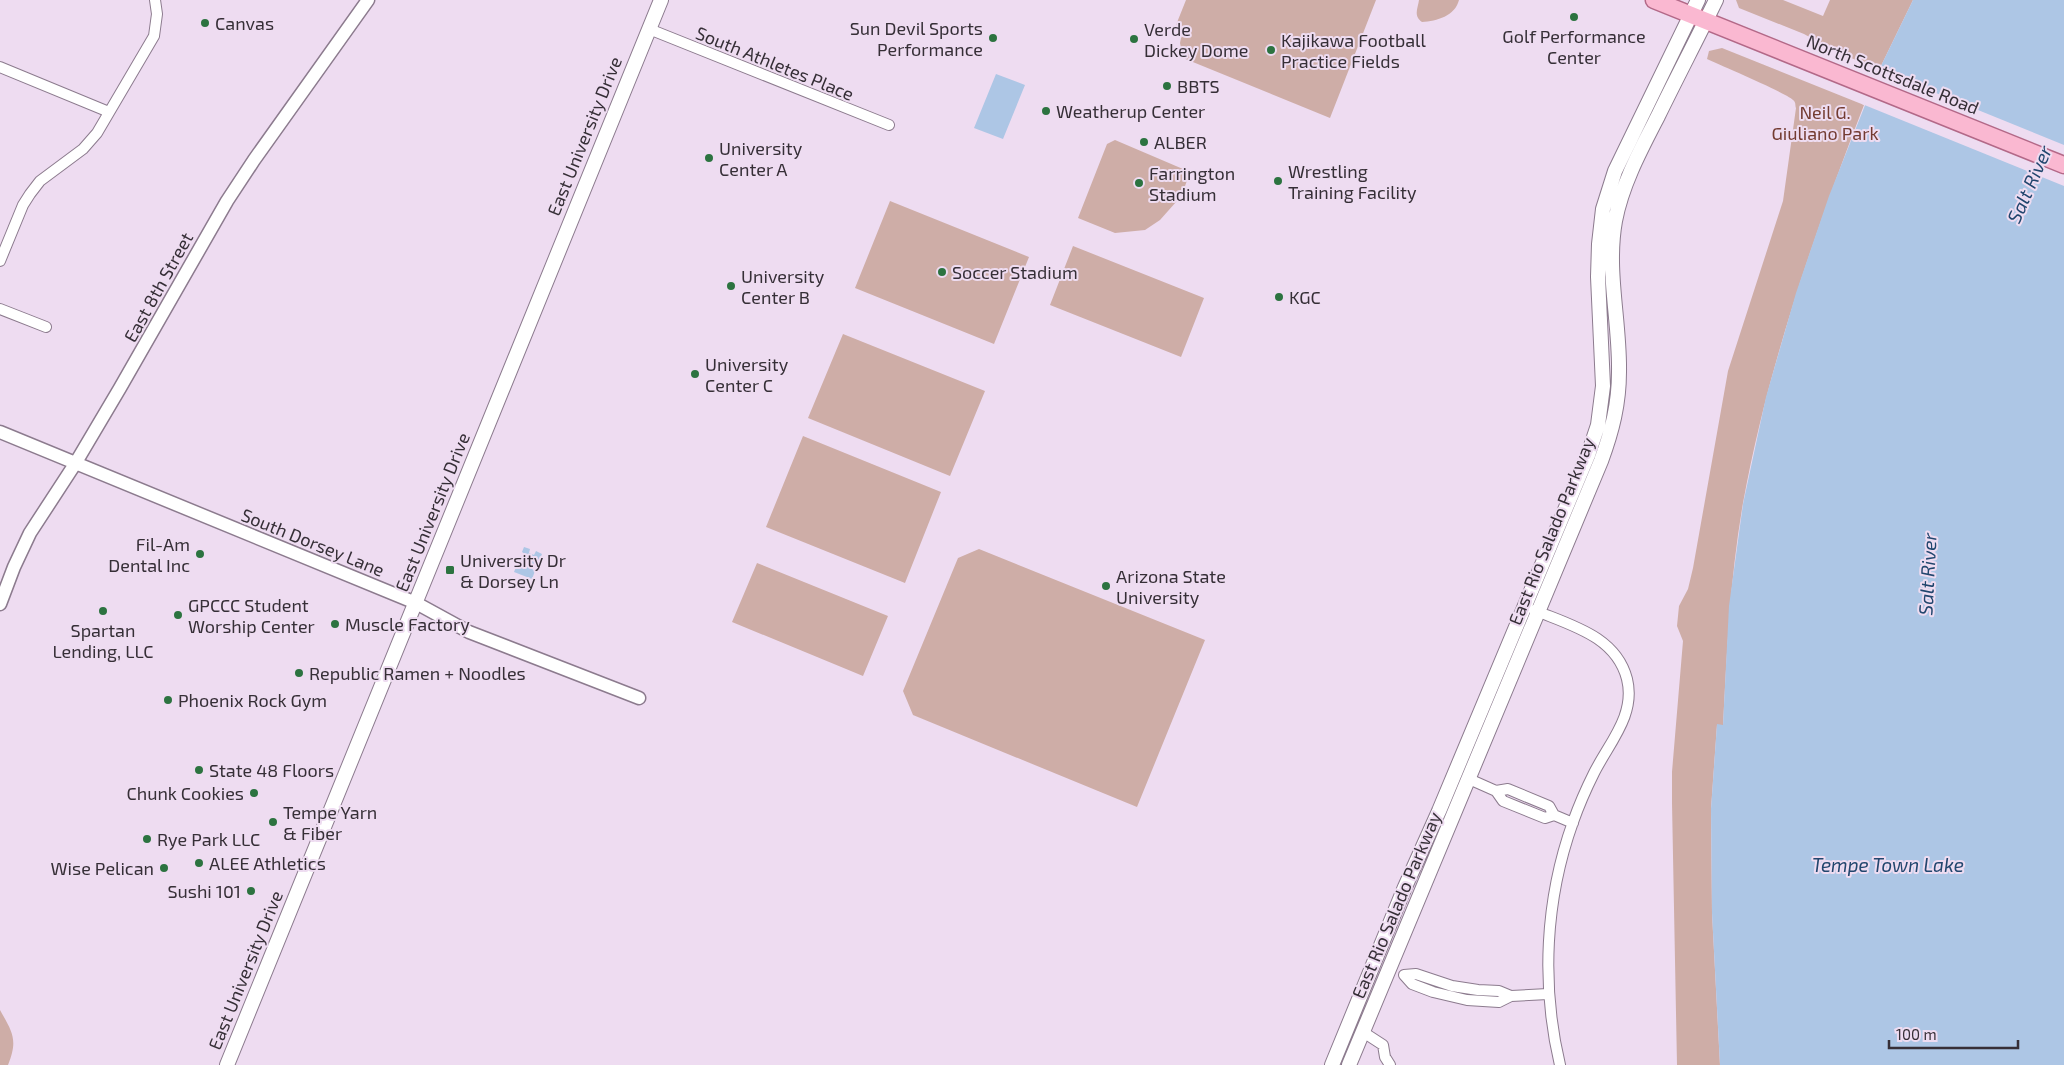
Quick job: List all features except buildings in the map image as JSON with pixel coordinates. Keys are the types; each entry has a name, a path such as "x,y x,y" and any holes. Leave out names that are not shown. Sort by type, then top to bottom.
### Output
{"main road":[{"name":"East University Drive","path":"227,1065 661,0"},
{"name":"North Scottsdale Road","path":"1654,0 2064,165"},
{"name":"East Rio Salado Parkway","path":"1349,1065 1611,433 1618,405 1619,370 1612,262 1616,221 1626,185 1698,18 1698,0"},
{"name":"East Rio Salado Parkway","path":"1332,1065 1588,454 1598,425 1603,386 1598,277 1599,244 1600,224 1607,194 1619,163 1698,18 1716,0"}],"street":[{"path":"0,262 23,206 30,194 40,181 83,149 97,132 154,36 157,14 154,0"},
{"name":"East 8th Street","path":"0,604 14,567 30,534 75,464 227,201 368,0"},
{"name":"South Athletes Place","path":"649,29 889,125"},
{"path":"0,67 109,112"},
{"path":"0,309 46,327"},
{"name":"South Dorsey Lane","path":"0,432 416,603 469,632 639,698"},
{"path":"1524,606 1588,633 1603,642 1617,656 1628,684 1628,699 1624,720 1593,773 1562,856 1550,922 1548,994 1560,1065"},
{"path":"1469,778 1496,791 1508,789 1549,806 1554,814 1573,823"},
{"path":"1374,962 1404,975 1416,974 1452,986 1499,991 1511,996 1548,994"},
{"path":"1363,1032 1383,1045 1385,1057 1390,1065"}],"green space":[{"path":"1186,0 1376,0 1330,118 1183,58 1180,43 1183,28 1176,25"},
{"path":"1419,0 1459,0 1454,10 1445,17 1422,22 1417,15"},
{"name":"Neil G. Giuliano Park","path":"1736,0 1783,0 1823,16 1830,0 1913,0 1879,70 1833,50 1804,34 1739,8"},
{"name":"Neil G. Giuliano Park","path":"1722,48 1864,105 1794,301 1765,401 1743,503 1732,586 1723,726 1717,725 1711,809 1712,913 1720,1065 1677,1065 1672,772 1683,641 1677,626 1679,606 1688,589 1693,568 1728,371 1783,201 1796,108 1794,101 1781,93 1707,59 1709,51"},
{"name":"Farrington Stadium","path":"1115,140 1190,172 1184,189 1176,202 1160,220 1145,230 1115,233 1078,218 1107,144"},
{"name":"Soccer Stadium","path":"890,201 1029,257 994,344 855,288"},
{"path":"1073,246 1204,298 1181,357 1050,305"},
{"path":"843,334 985,391 950,476 808,418"},
{"path":"803,436 941,492 905,583 766,527"},
{"path":"979,549 1205,640 1137,807 913,715 903,691 958,558"},
{"path":"757,563 888,616 863,676 732,622"},
{"path":"0,1010 13,1037 13,1049 8,1065 0,1065"}],"water":[{"name":"Tempe Town Lake","path":"1913,0 2064,0 2064,1065 1720,1065 1712,913 1711,809 1717,724 1723,725 1729,606 1743,504 1766,397 1796,293 1829,196 1879,70"},
{"path":"996,74 1025,85 1003,139 974,128"},
{"path":"524,547 530,549 529,553 534,555 536,551 542,554 538,563 535,562 532,569 535,571 532,579 514,572 516,567 520,568 521,565 517,563 520,556 524,557 525,554 522,552"}],"pier":[{"path":"1877,69 2064,145 2064,186 1862,104"}],"place":[{"name":"Golf Performance Center","path":"1574,17"},
{"name":"Canvas","path":"205,23"},
{"name":"Sun Devil Sports Performance","path":"993,38"},
{"name":"Verde Dickey Dome","path":"1134,39"},
{"name":"Kajikawa Football Practice Fields","path":"1271,50"},
{"name":"BBTS","path":"1167,86"},
{"name":"Weatherup Center","path":"1046,111"},
{"name":"ALBER","path":"1144,142"},
{"name":"University Center A","path":"709,158"},
{"name":"Wrestling Training Facility","path":"1278,181"},
{"name":"Farrington Stadium","path":"1139,183"},
{"name":"Soccer Stadium","path":"942,272"},
{"name":"University Center B","path":"731,286"},
{"name":"KGC","path":"1279,297"},
{"name":"University Center C","path":"695,374"},
{"name":"Fil-Am Dental Inc","path":"200,554"},
{"name":"University Dr & Dorsey Ln","path":"450,570"},
{"name":"Arizona State University","path":"1106,586"},
{"name":"Spartan Lending, LLC","path":"103,611"},
{"name":"GPCCC Student Worship Center","path":"178,615"},
{"name":"Muscle Factory","path":"335,624"},
{"name":"Republic Ramen + Noodles","path":"299,673"},
{"name":"Phoenix Rock Gym","path":"168,700"},
{"name":"State 48 Floors","path":"199,770"},
{"name":"Chunk Cookies","path":"254,793"},
{"name":"Tempe Yarn & Fiber","path":"273,822"},
{"name":"Rye Park LLC","path":"147,839"},
{"name":"ALEE Athletics","path":"199,863"},
{"name":"Wise Pelican","path":"164,868"},
{"name":"Sushi 101","path":"251,891"}],"water label":[{"name":"Salt River","path":"2029,184"},
{"name":"Salt River","path":"1927,574"}]}
